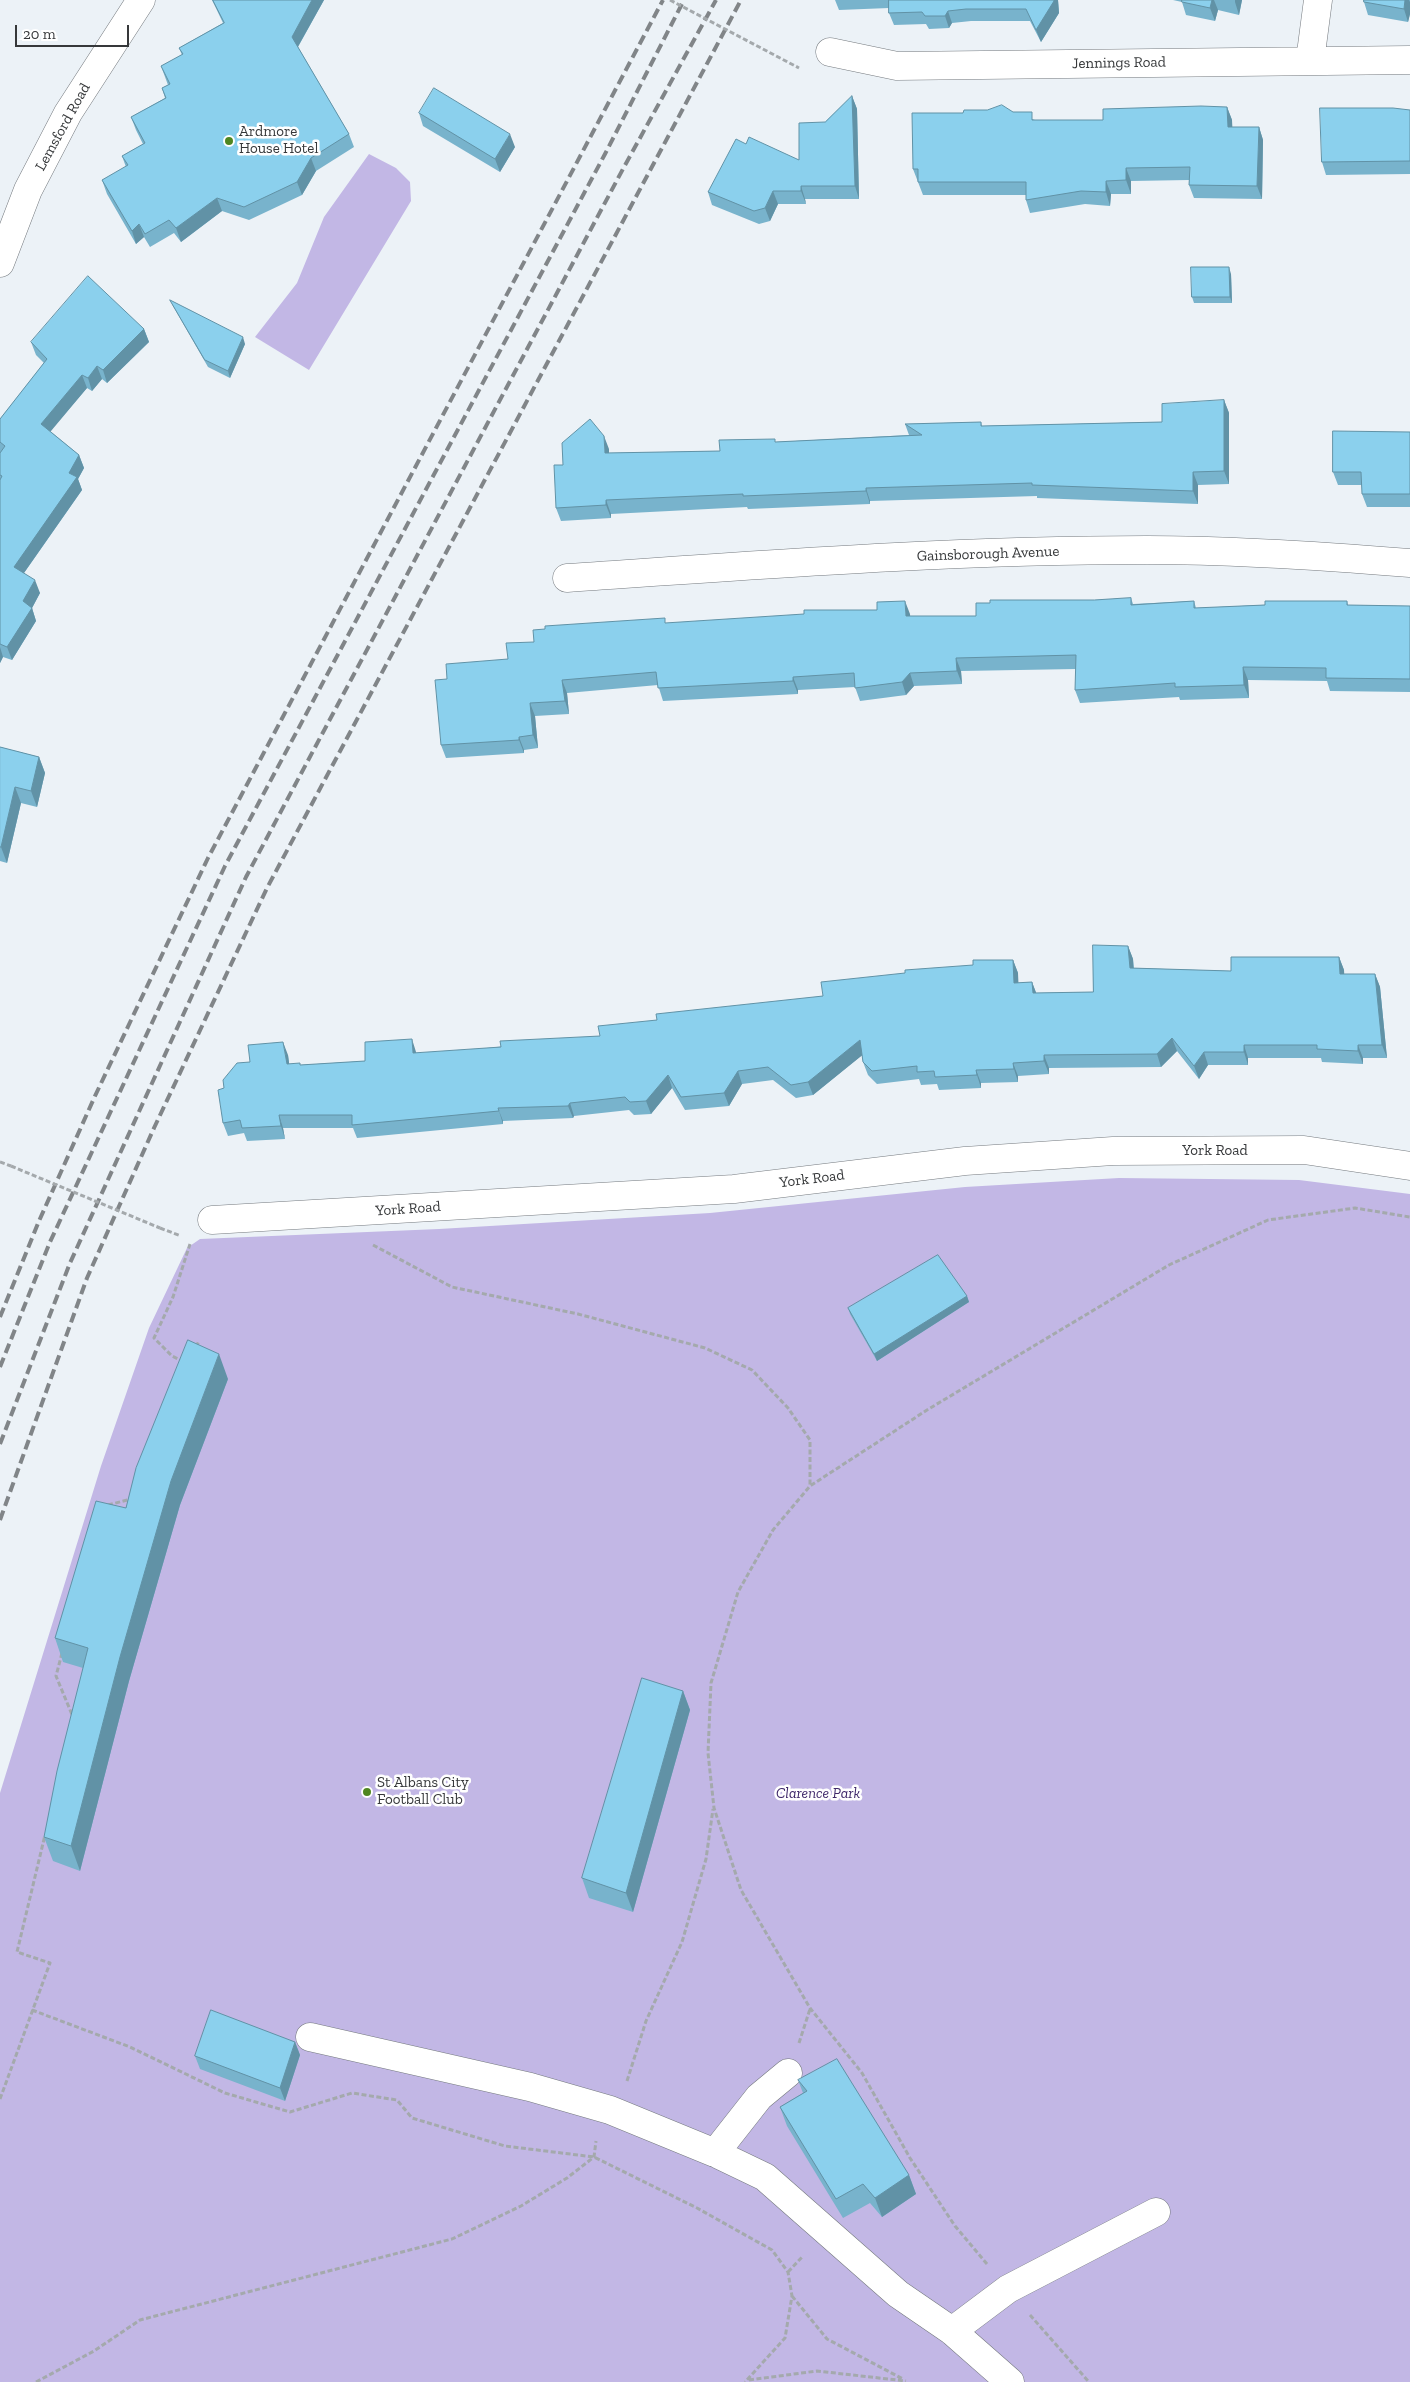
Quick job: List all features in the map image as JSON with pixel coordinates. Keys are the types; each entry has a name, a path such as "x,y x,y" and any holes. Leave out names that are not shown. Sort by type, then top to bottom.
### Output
{"street":[{"name":"Lemsford Road","path":"0,263 28,190 68,113 141,0"},
{"path":"1310,61 1318,0"},
{"name":"Jennings Road","path":"830,52 898,66 1410,60"},
{"name":"Gainsborough Avenue","path":"566,578 896,558 1138,550 1280,553 1410,563"},
{"name":"York Road","path":"212,1220 734,1189 964,1161 1113,1151 1304,1150 1410,1166"},
{"path":"310,2037 530,2087 610,2110 715,2153 764,2177 898,2294 952,2331 1010,2382"},
{"path":"715,2153 759,2097 788,2073"},
{"path":"952,2331 1008,2289 1156,2212"}],"path":[{"path":"670,0 800,68"},
{"path":"0,1162 183,1236"},
{"path":"1089,2382 955,2226 910,2158 862,2073 810,2008 741,1890 714,1808 708,1754 711,1683 738,1592 773,1530 810,1486 927,1410 1161,1270 1259,1224 1268,1220 1356,1208 1410,1217"},
{"path":"191,1239 173,1297 154,1338 172,1356 187,1363 191,1356"},
{"path":"370,1243 452,1286 578,1314 704,1348 752,1370 788,1408 810,1440 810,1486"},
{"path":"195,1348 199,1341"},
{"path":"100,1508 133,1499"},
{"path":"63,1648 56,1676 74,1720"},
{"path":"36,2382 94,2350 140,2320 452,2239 522,2206 567,2178 594,2156 598,2126 628,2080 646,2021 682,1942 706,1859 714,1808"},
{"path":"0,2099 50,1963 17,1952 46,1830"},
{"path":"32,2010 130,2047 225,2093 290,2112 352,2093 397,2100 412,2118 505,2146 594,2156 697,2208 772,2250 788,2272 792,2296 785,2338 747,2381"},
{"path":"792,2296 827,2338 907,2381"},
{"path":"747,2381 817,2371 907,2381"}],"green space":[{"path":"369,154 396,168 410,182 411,201 309,370 255,337 297,283 324,217"},
{"name":"Clarence Park","path":"1119,1178 1299,1180 1410,1194 1410,2382 0,2382 0,1793 101,1466 149,1328 187,1248 200,1239 439,1229 710,1213 965,1187"}],"building":[{"path":"213,0 312,0 292,37 349,134 311,158 297,182 244,207 217,198 176,228 169,220 145,234 139,224 132,231 102,180 128,165 122,156 145,143 131,117 166,98 162,88 170,84 161,66 183,54 179,48 224,23"},
{"path":"889,0 1054,1 1036,30 1026,9 966,9 948,11 945,16 925,16 922,12 889,13"},
{"path":"1182,0 1212,0 1210,8 1182,2"},
{"path":"1364,0 1405,0 1404,9 1364,2"},
{"path":"434,88 510,134 495,159 419,113"},
{"path":"852,96 855,186 801,186 801,191 773,191 765,208 754,211 708,192 736,139 746,144 749,137 799,160 799,123 825,122"},
{"path":"1002,105 1013,112 1032,112 1032,120 1103,120 1103,109 1227,107 1228,127 1259,127 1257,186 1189,185 1190,167 1126,168 1126,180 1106,181 1106,192 1081,191 1026,200 1026,182 918,182 918,169 913,169 912,113 963,113 964,110 987,110"},
{"path":"1320,108 1393,108 1410,110 1410,161 1322,162"},
{"path":"1191,267 1229,267 1230,297 1192,297"},
{"path":"88,276 144,329 103,370 97,366 88,378 82,375 41,424 79,455 69,473 77,477 14,567 35,580 23,601 32,608 7,647 0,644 0,480 2,476 0,475 0,453 5,446 0,442 0,419 47,359 31,342"},
{"path":"170,300 243,337 228,371 205,360"},
{"path":"1224,400 1224,471 1193,472 1193,491 1032,485 1032,483 866,488 866,491 606,500 606,505 556,508 554,465 563,465 562,443 590,419 604,436 605,453 720,451 719,440 775,439 775,442 922,435 905,424 981,422 981,426 1162,422 1162,404"},
{"path":"1333,431 1410,432 1410,494 1362,494 1361,472 1333,472"},
{"path":"1131,598 1131,605 1194,601 1194,608 1265,605 1265,601 1347,601 1347,605 1410,606 1410,679 1326,678 1326,668 1243,667 1244,685 1175,687 1175,683 1075,690 1076,655 956,658 957,671 910,673 902,682 855,688 854,673 793,677 793,681 658,688 656,672 562,680 565,701 530,703 533,735 519,737 519,740 441,745 435,680 447,679 446,664 508,659 506,643 534,642 533,630 545,629 545,626 665,618 665,623 804,614 804,610 877,610 877,602 905,601 906,616 976,616 976,603 990,603 990,600"},
{"path":"0,747 39,757 31,791 15,787 1,847 0,847"},
{"path":"1093,945 1128,946 1130,968 1231,971 1231,957 1339,957 1340,974 1375,974 1382,1045 1358,1045 1358,1051 1317,1049 1317,1045 1244,1045 1244,1052 1204,1052 1194,1066 1172,1038 1157,1054 1044,1055 1044,1061 1013,1063 1014,1069 976,1070 977,1075 935,1077 934,1071 917,1072 917,1066 872,1071 863,1062 860,1040 808,1082 791,1085 768,1067 738,1071 724,1093 681,1097 668,1075 646,1101 630,1102 625,1097 570,1103 568,1106 498,1108 499,1111 352,1125 352,1115 279,1115 281,1126 242,1128 240,1120 223,1123 218,1090 224,1088 223,1080 237,1063 250,1062 248,1045 283,1042 287,1064 300,1063 300,1065 365,1061 365,1042 412,1039 413,1053 501,1047 500,1041 600,1036 598,1026 657,1020 656,1014 823,996 821,982 905,973 905,970 973,965 973,960 1013,960 1014,983 1032,982 1033,993 1093,992"},
{"path":"938,1255 967,1296 874,1354 848,1308"},
{"path":"188,1340 219,1354 171,1481 120,1657 71,1846 44,1837 57,1771 88,1648 55,1638 96,1501 126,1508 136,1468"},
{"path":"642,1678 683,1691 626,1893 582,1878"},
{"path":"211,2010 295,2042 280,2088 195,2056"},
{"path":"837,2059 909,2175 875,2198 863,2184 836,2199 780,2107 807,2091 798,2080"}],"railway":[{"path":"0,1317 39,1221 95,1096 208,858 663,0"},
{"path":"0,1367 50,1242 225,866 605,154 684,0"},
{"path":"0,1444 70,1263 246,877 624,167 716,0"},
{"path":"0,1520 87,1278 154,1128 267,888 741,0"}],"place":[{"name":"Ardmore House Hotel","path":"229,141"},
{"name":"St Albans City Football Club","path":"367,1792"}]}
